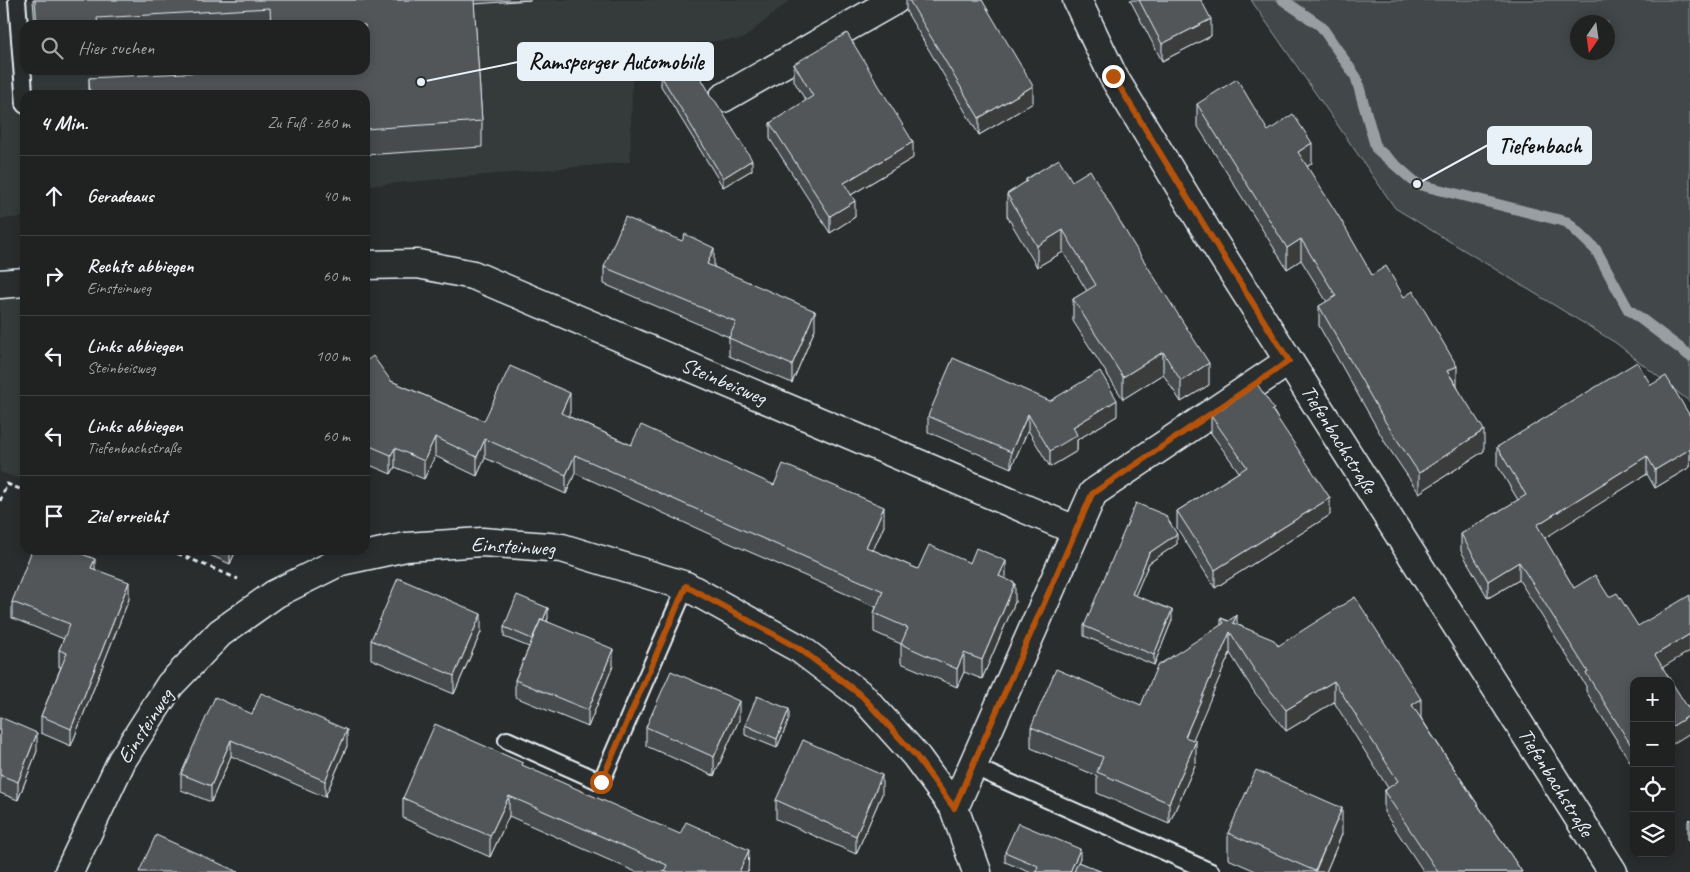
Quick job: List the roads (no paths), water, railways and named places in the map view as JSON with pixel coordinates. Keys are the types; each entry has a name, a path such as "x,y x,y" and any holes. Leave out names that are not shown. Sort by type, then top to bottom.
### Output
{"street":[{"path":"722,98 895,0"},
{"name":"Tiefenbachstraße","path":"1077,0 1113,76 1212,238 1612,872"},
{"name":"Steinbeisweg","path":"370,266 418,264 473,275 1075,530"},
{"path":"0,284 20,282"},
{"path":"954,808 1092,494 1289,361"},
{"name":"Einsteinweg","path":"370,555 406,547 482,542 562,548 686,586 800,649 862,696 916,756 954,808 977,872"},
{"name":"Einsteinweg","path":"69,872 122,760 170,685 220,633 275,594 341,561 369,555"}],"lane":[{"path":"17,0 20,39"},
{"path":"23,75 24,90"},
{"path":"507,740 601,782 686,586"},
{"path":"972,766 1211,872"}],"waterway":[{"path":"1283,0 1321,26 1356,77 1376,148 1417,184 1567,222 1596,250 1628,309 1690,356"}],"place":[{"name":"Ramsperger Automobile","path":"421,82"},
{"name":"Tiefenbach","path":"1417,184"}]}
